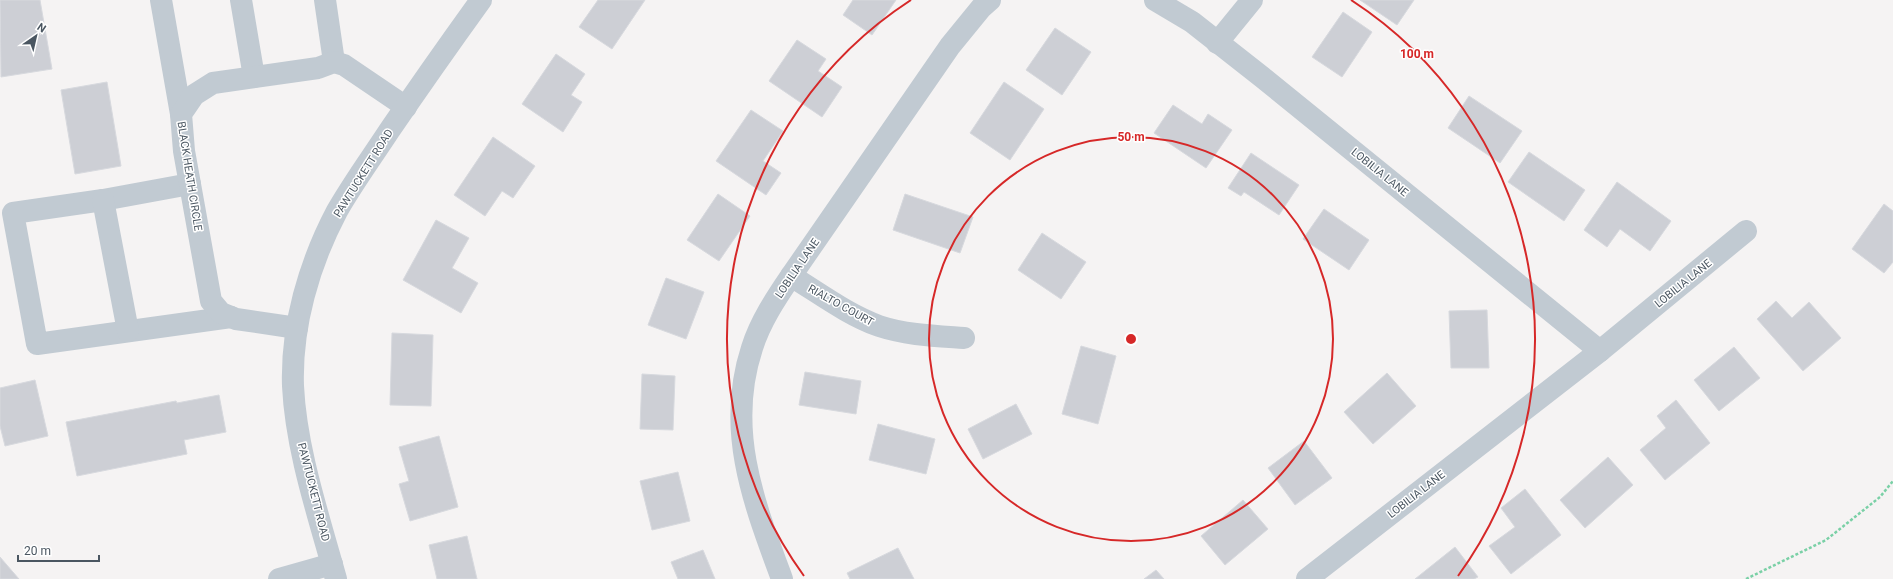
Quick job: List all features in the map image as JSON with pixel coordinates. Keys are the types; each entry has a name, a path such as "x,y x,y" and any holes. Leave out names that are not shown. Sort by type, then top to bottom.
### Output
{"street":[{"path":"161,0 181,114"},
{"path":"241,0 254,77"},
{"path":"325,0 334,62 344,65 406,107"},
{"name":"PAWTUCKETT ROAD","path":"334,572 300,439 293,386 297,328 300,309 315,261 337,212 406,107 481,0"},
{"name":"LOBILIA LANE","path":"782,579 758,514 742,448 741,421 744,377 752,347 770,308 791,276 950,46 981,8 990,0"},
{"name":"LOBILIA LANE","path":"1154,0 1192,22 1600,351"},
{"path":"1217,43 1252,0"},
{"name":"BLACK HEATH CIRCLE","path":"297,328 231,317 221,313 211,301 184,151 181,114 194,95 213,83 318,68 334,62"},
{"path":"190,184 103,200 13,213 37,344 231,317"},
{"path":"103,200 128,331"},
{"name":"LOBILIA LANE","path":"1307,579 1600,351 1746,231"},
{"name":"RIALTO COURT","path":"791,276 846,310 879,326 915,335 964,338"},
{"path":"279,579 334,572"}],"path":[{"path":"1746,579 1826,540 1880,497 1893,481"}],"building":[{"path":"0,0 40,0 52,69 1,77"},
{"path":"598,0 645,0 612,49 579,27"},
{"path":"853,0 896,0 872,35 843,15"},
{"path":"1360,0 1414,0 1397,25"},
{"path":"1343,12 1372,32 1342,77 1312,57"},
{"path":"1055,28 1091,52 1062,95 1026,70"},
{"path":"797,40 826,59 818,71 842,87 822,117 769,81"},
{"path":"556,54 585,74 571,95 582,102 563,132 522,104"},
{"path":"107,82 121,166 75,174 61,90"},
{"path":"1004,82 1044,109 1010,160 970,133"},
{"path":"1469,96 1522,131 1500,163 1448,128"},
{"path":"1173,105 1202,124 1208,114 1232,130 1206,168 1154,133"},
{"path":"751,110 783,131 763,161 781,173 766,195 716,161"},
{"path":"493,137 535,166 513,198 502,191 485,216 454,195"},
{"path":"1529,152 1585,190 1564,221 1508,182"},
{"path":"1251,153 1299,185 1279,215 1244,192 1241,196 1228,188"},
{"path":"1617,182 1671,221 1650,251 1620,229 1607,247 1584,230"},
{"path":"718,194 750,216 719,261 687,240"},
{"path":"905,194 973,217 960,253 893,230"},
{"path":"1884,204 1893,211 1893,262 1884,273 1852,249"},
{"path":"1324,209 1369,240 1349,270 1303,239"},
{"path":"436,220 469,238 452,268 478,283 461,313 403,280"},
{"path":"1042,233 1086,262 1061,299 1018,270"},
{"path":"666,278 704,292 686,339 648,325"},
{"path":"1776,301 1792,318 1809,302 1841,338 1803,371 1757,319"},
{"path":"1487,310 1489,368 1451,368 1449,311"},
{"path":"392,333 433,335 431,406 390,405"},
{"path":"1081,346 1116,356 1098,424 1062,414"},
{"path":"1734,347 1760,378 1719,411 1694,380"},
{"path":"805,372 861,381 856,414 799,405"},
{"path":"1387,373 1416,406 1373,444 1344,412"},
{"path":"642,374 675,376 673,430 640,429"},
{"path":"35,380 48,436 5,446 0,426 0,388"},
{"path":"219,395 226,432 184,440 187,454 77,476 66,422 176,401 177,403"},
{"path":"1676,400 1710,443 1665,480 1640,450 1666,428 1657,416"},
{"path":"1016,404 1032,434 983,459 968,429"},
{"path":"878,424 935,439 926,474 869,460"},
{"path":"439,436 458,507 410,521 399,484 409,481 399,447"},
{"path":"1304,441 1332,478 1295,505 1268,468"},
{"path":"1608,457 1633,485 1585,528 1560,500"},
{"path":"678,472 690,521 652,530 640,481"},
{"path":"1525,489 1561,535 1511,574 1489,546 1515,527 1501,508"},
{"path":"1243,500 1268,529 1225,565 1201,536"},
{"path":"467,536 477,579 437,579 429,545"},
{"path":"1455,547 1478,577 1474,579 1415,579"},
{"path":"898,548 914,579 850,579 847,573"},
{"path":"703,550 715,579 678,579 671,562"},
{"path":"0,557 19,579 0,579"},
{"path":"1156,570 1164,579 1144,579"}]}
